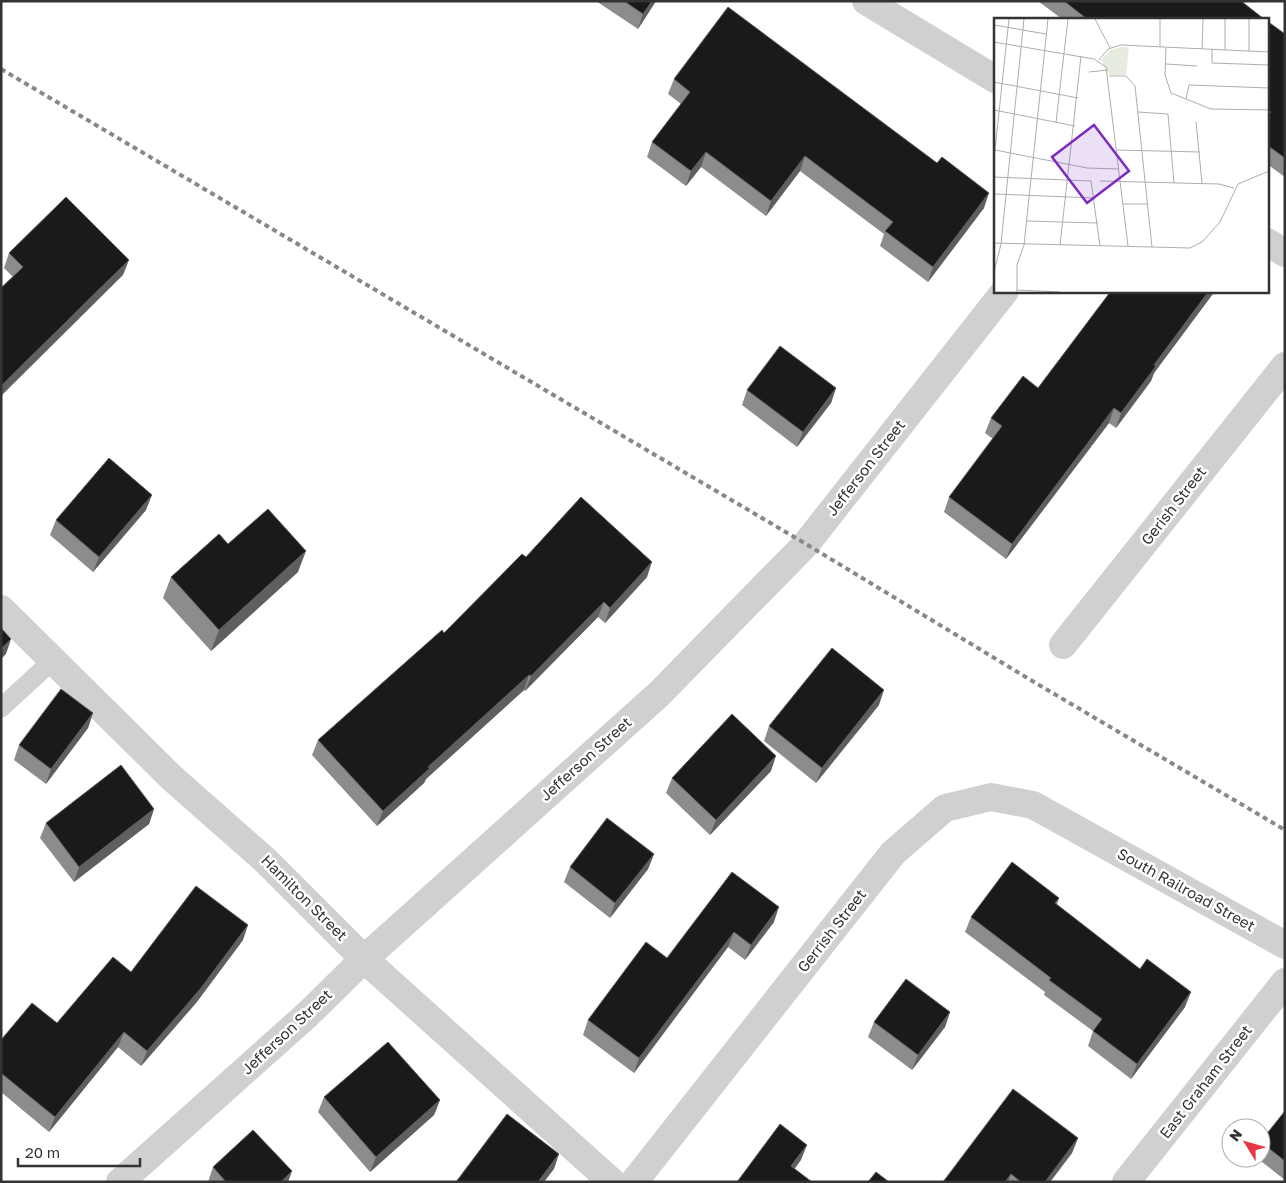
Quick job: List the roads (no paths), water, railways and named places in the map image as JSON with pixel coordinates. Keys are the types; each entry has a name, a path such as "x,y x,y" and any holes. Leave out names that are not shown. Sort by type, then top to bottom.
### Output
{"street":[{"path":"866,1 994,78"},
{"path":"1268,243 1285,253"},
{"name":"Jefferson Street","path":"120,1182 308,1014 364,959 659,694 806,544 1004,292"},
{"name":"Gerish Street","path":"1063,645 1285,366"},
{"name":"Hamilton Street","path":"1,609 172,778 265,860 364,959 612,1182"},
{"name":"Gerrish Street","path":"634,1182 893,853 945,808 990,797 1033,805 1088,835"},
{"name":"South Railroad Street","path":"1088,835 1285,945"},
{"name":"East Graham Street","path":"1126,1182 1285,982"}],"lane":[{"path":"1,708 53,660"}],"railway":[{"path":"1,69 806,544 1034,682 1285,830"}]}
